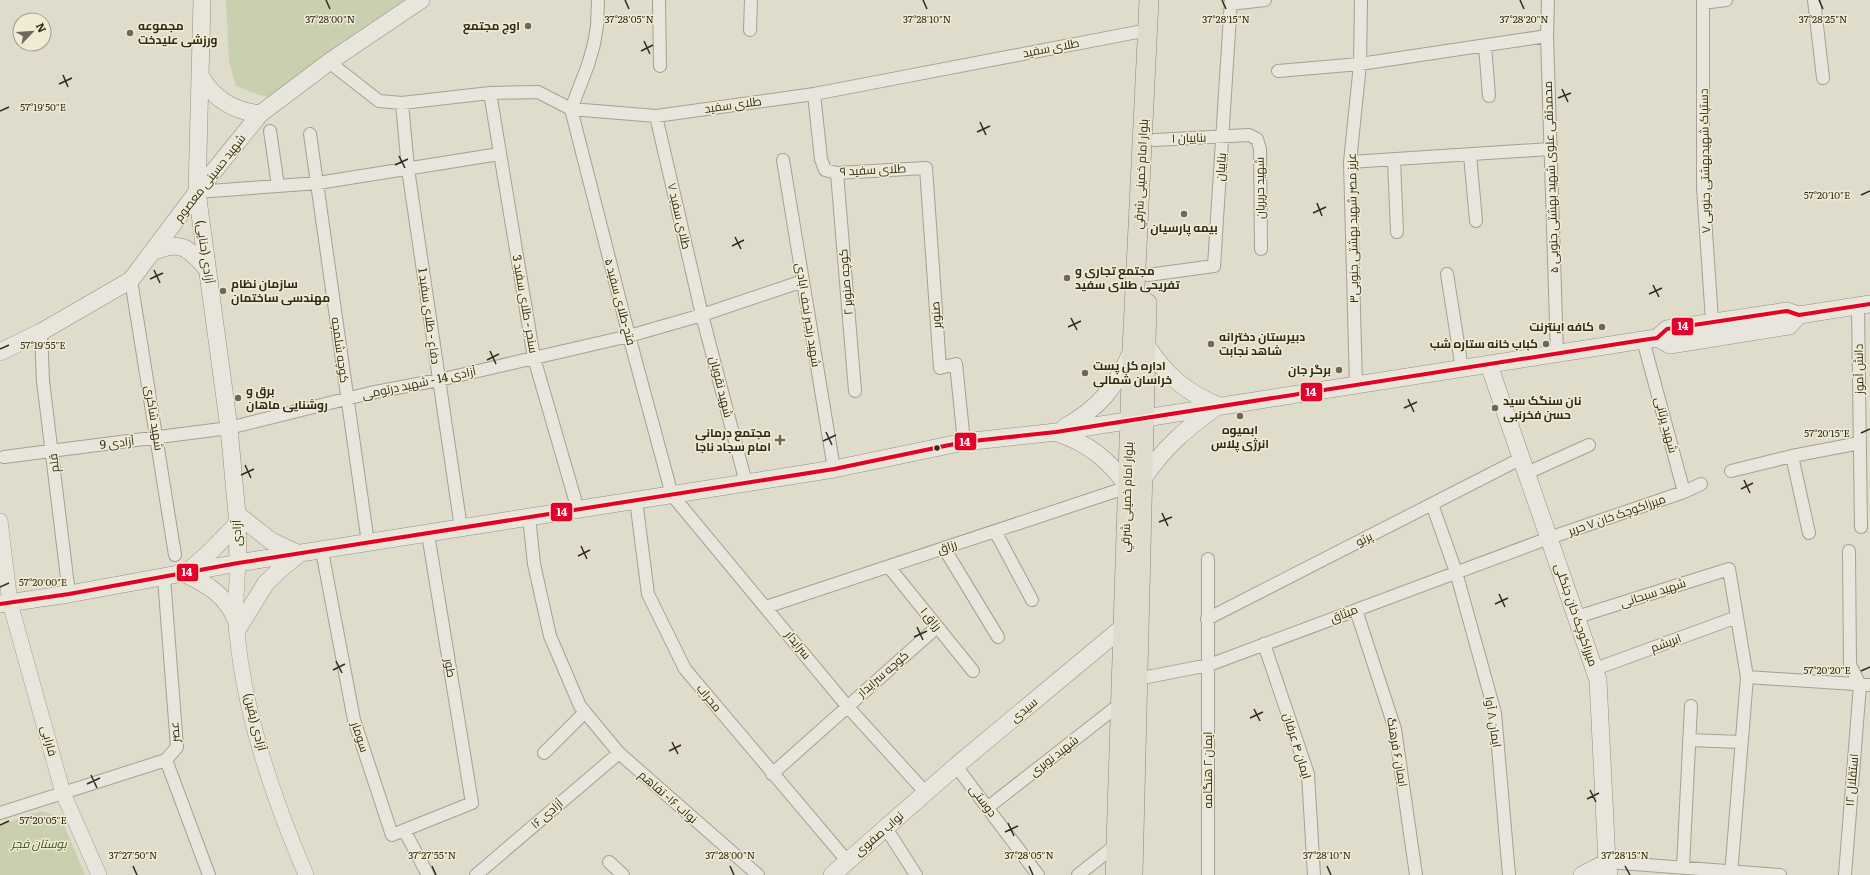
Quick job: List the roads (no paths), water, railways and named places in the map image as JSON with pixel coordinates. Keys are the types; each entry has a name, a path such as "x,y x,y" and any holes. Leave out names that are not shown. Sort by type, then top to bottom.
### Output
{"main road":[{"name":"آزادی (حنایی)","path":"202,0 197,192 230,428 236,514"},
{"name":"شهید حسینی معصوم","path":"0,352 41,332 131,280 197,192 260,114 329,62 421,0"},
{"name":"بلوار امام خمینی شرقي","path":"1133,875 1137,679 1130,660 1128,630 1135,483 1149,0"},
{"name":"بلوار امام خمینی شرقي","path":"1139,347 1148,275 1155,140 1159,0"},
{"path":"201,77 208,87 226,104 236,110 260,114"},
{"path":"151,254 164,247 176,245 188,249 207,269"},
{"path":"5,604 164,578 238,563 322,551 834,469 964,442 1056,432 1650,339 1667,329 1712,321 1787,311 1799,315 1864,305"},
{"path":"1650,339 1670,345 1789,326 1799,315"},
{"path":"1056,432 1081,418 1103,399 1139,347 1184,388 1201,399 1219,406"},
{"name":"میرزاکوچک خان جنگلی","path":"1489,365 1598,680 1608,869"},
{"path":"1056,432 1079,441 1104,458 1135,483 1156,458 1176,439 1219,406"},
{"path":"185,574 209,553 236,514 271,541 299,554"},
{"name":"آزادی","path":"236,514 238,563"},
{"path":"236,625 266,583 299,554"},
{"path":"185,574 213,589 230,607 236,625"},
{"name":"سیدی","path":"926,793 956,766 1128,630"},
{"name":"بلوار امام خمینی شرقي","path":"1115,875 1120,704 1130,660"},
{"name":"نواب صفوی","path":"832,875 926,793"},
{"path":"1582,875 1608,869"}],"street":[{"path":"570,108 588,66 594,44 597,26 598,0"},
{"path":"659,0 660,66"},
{"path":"750,30 751,0"},
{"path":"1231,2 1265,0"},
{"name":"عزیز مصر شهید بهشتی جنوبی۳","path":"1356,385 1350,162 1360,64 1361,0"},
{"name":"محمدتقی علوی شهید بهشتی جنوبی ۵","path":"1548,0 1547,36 1557,354"},
{"path":"1703,1 1726,0"},
{"path":"1814,0 1823,78"},
{"name":"دستپاک شهیدبهشتی جنوبی ۷","path":"1703,1 1703,187 1712,321"},
{"name":"بناییان","path":"1148,275 1214,266 1231,2"},
{"name":"طلای سفید","path":"329,62 379,101 402,103 490,94 538,92 570,108 656,116 814,94 1148,30"},
{"path":"1278,72 1360,64 1547,36"},
{"path":"1485,46 1489,96"},
{"name":"سنجر - طلای سفید 3","path":"490,94 534,358 578,510"},
{"name":"طلای سفید ۹","path":"814,94 821,159 825,170 837,173 926,168"},
{"name":"دفاع - طلای سفید 1","path":"402,103 408,169 462,528"},
{"name":"فتح-طلای سفید ۵","path":"570,108 672,495"},
{"name":"طلای سفید ۷","path":"656,116 702,315"},
{"path":"270,131 278,186"},
{"name":"کوچه شلمچه","path":"310,134 368,543"},
{"name":"شهید حریریان","path":"1222,137 1249,135 1257,139 1260,149 1261,248"},
{"name":"بناییان ۱","path":"1155,140 1222,137"},
{"path":"1350,162 1550,149"},
{"path":"197,192 318,183 499,154"},
{"path":"1470,155 1476,221"},
{"name":"شهید رنجبر نجف ابادی","path":"783,160 834,469"},
{"path":"1394,160 1398,232"},
{"name":"صنوبر","path":"926,168 940,368 956,364 964,442"},
{"name":"کوچه صنوبر ۲","path":"837,173 855,391"},
{"path":"1447,274 1462,369"},
{"name":"شهید شاکری","path":"131,280 175,555"},
{"name":"آزادی 14 - شهید درتومی","path":"230,428 347,399 439,380 629,336 702,315 803,282"},
{"name":"دانش آموز","path":"1861,527 1860,443 1864,305"},
{"name":"شهید نقویان","path":"702,315 746,483"},
{"name":"قلم","path":"41,332 43,381 69,594"},
{"name":"شهید پرتانی","path":"1650,339 1684,492"},
{"name":"آزادی 9","path":"4,457 230,428"},
{"path":"1731,471 1792,456 1860,443"},
{"name":"پرتو","path":"1207,619 1432,504 1524,466 1589,445"},
{"path":"1792,456 1809,533"},
{"name":"رزاق","path":"766,607 889,567 1135,483"},
{"path":"1684,492 1701,484"},
{"name":"میرزاکوچک خان ۷ حریر","path":"1549,538 1684,492"},
{"name":"سرایدار","path":"672,495 847,706 926,793"},
{"name":"محراب","path":"636,500 648,594 685,669 772,774 848,862"},
{"name":"ایمان ۸ آوا","path":"1432,504 1456,572 1494,712 1509,875"},
{"name":"نواب ۱۶- تفاهم","path":"529,518 534,564 550,636 580,706 619,753 758,875"},
{"name":"فارابی","path":"0,521 5,604 63,793 99,875"},
{"path":"995,531 1032,600"},
{"name":"طور","path":"428,534 472,803"},
{"name":"میثاق","path":"1137,679 1209,665 1549,538"},
{"path":"944,548 998,637"},
{"name":"سومار","path":"322,551 354,720 392,835 472,803"},
{"path":"1849,551 1850,665 1865,685"},
{"name":"ایمان ۲ هنگامه","path":"1208,559 1208,875"},
{"name":"آزادی (یقین)","path":"238,563 236,625 244,682 260,746 290,838 306,875"},
{"name":"رزاق ۱","path":"889,567 973,671"},
{"name":"شهید سبحانی","path":"1577,617 1729,569 1737,617"},
{"name":"عصر","path":"164,578 177,747 166,760 209,875"},
{"name":"ایمان ۶ فرهنگ","path":"1356,610 1395,729 1416,875"},
{"path":"1731,873 1747,677 1737,617"},
{"name":"ابریشم","path":"1595,669 1737,617"},
{"name":"کوچه سرایدار","path":"772,774 938,627"},
{"name":"ایمان ۴ عرفان","path":"1264,644 1308,774 1314,875"},
{"path":"1747,677 1865,685"},
{"name":"استقلال ۱۲","path":"1845,875 1865,685"},
{"name":"شهید نوبری","path":"987,808 1120,704"},
{"path":"1682,867 1691,706"},
{"path":"544,753 585,712"},
{"path":"1689,740 1742,742"},
{"name":"آزادی ۱۶","path":"476,875 619,753"},
{"path":"0,813 166,760"},
{"name":"دوستی","path":"956,766 1038,875"},
{"path":"886,828 916,875"},
{"path":"404,830 428,875"},
{"path":"1078,875 1116,845"},
{"path":"609,862 623,875"},
{"path":"1608,869 1682,867 1731,873 1780,875"}],"place":[{"name":"اوج مجتمع","path":"528,26"},
{"name":"مجموعه ورزشی علیدخت","path":"130,33"},
{"name":"بیمه پارسیان","path":"1184,214"},
{"name":"مجتمع تجاری و تفریحی طلای سفید","path":"1067,278"},
{"name":"سازمان نظام مهندسی ساختمان","path":"223,291"},
{"name":"کافه اینترنت","path":"1602,327"},
{"name":"دبیرستان دخترانه شاهد نجابت","path":"1211,344"},
{"name":"کباب خانه ستاره شب","path":"1546,344"},
{"name":"برگر جان","path":"1339,370"},
{"name":"اداره کل پست خراسان شمالی","path":"1085,373"},
{"name":"برق و روشنایی ماهان","path":"238,398"},
{"name":"نان سنگک سید حسن فخرنبی","path":"1495,408"},
{"name":"ابمیوه انرژی پلاس","path":"1240,416"},
{"name":"مجتمع درمانی امام سجاد ناجا","path":"780,440"}],"park label":[{"name":"بوستان فجر","path":"39,844"}]}
